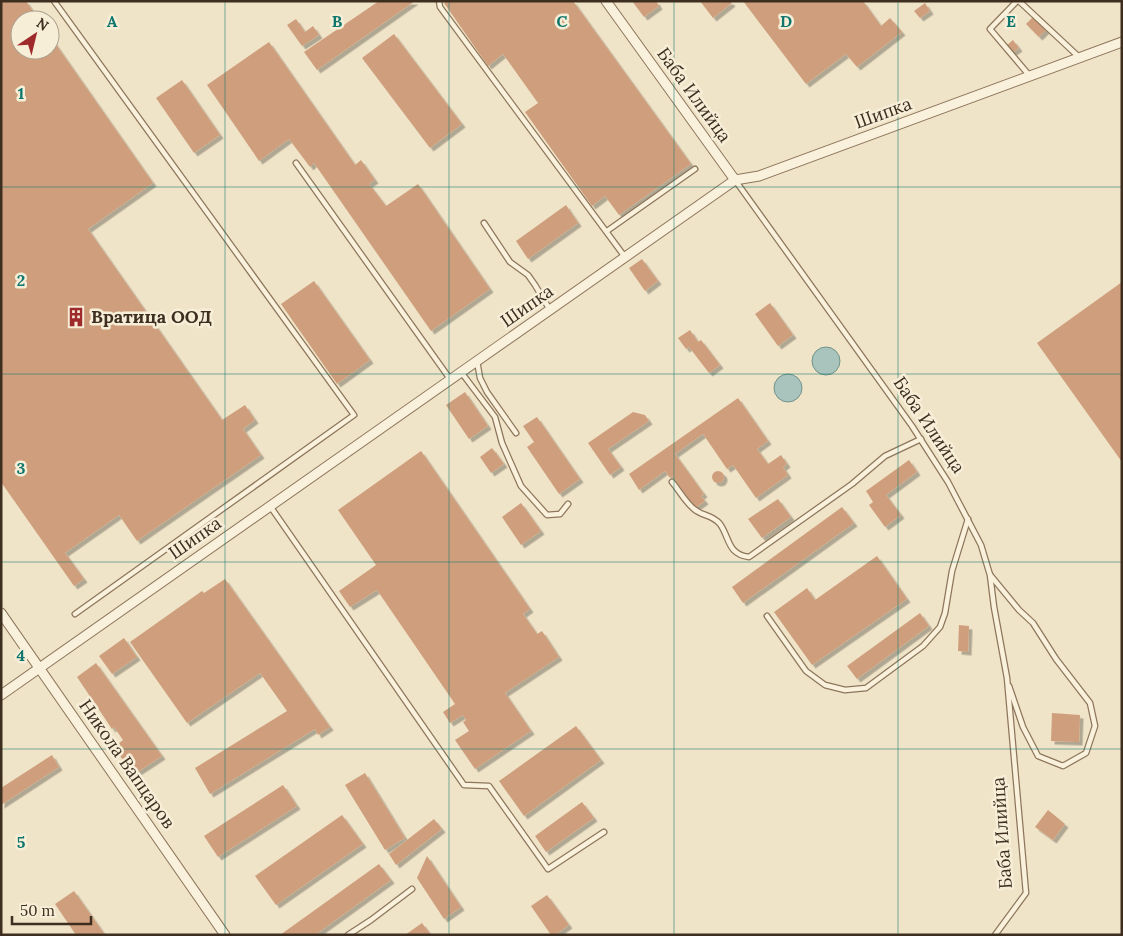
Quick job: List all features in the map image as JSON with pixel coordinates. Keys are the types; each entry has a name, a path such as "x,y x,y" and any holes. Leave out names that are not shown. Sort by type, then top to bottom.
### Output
{"street":[{"name":"Баба Илийца","path":"606,1 735,180"},
{"name":"Шипка","path":"1,694 735,180 759,176 1122,42"},
{"name":"Никола Вапцаров","path":"1,612 225,935"}],"lane":[{"path":"54,1 354,416 75,614"},
{"path":"439,1 440,7 626,257"},
{"path":"1030,76 990,29 1018,1 1080,58"},
{"path":"296,163 450,379"},
{"path":"607,231 695,169"},
{"name":"Баба Илийца","path":"735,180 921,439 948,482 981,545 990,575 1007,678 1026,893 995,935"},
{"path":"484,223 510,262 528,275 536,285 550,310"},
{"path":"477,361 480,378 487,392 516,433"},
{"path":"461,372 494,417 502,443 521,486 548,515 560,514 568,504"},
{"path":"672,482 693,509 702,514 712,516 720,524 734,551 741,556 749,557 852,484 885,456 921,439"},
{"path":"270,506 464,785 489,786 548,869 604,832"},
{"path":"766,616 806,671 824,685 845,690 866,688 923,646 940,627 945,613 952,572 968,520"},
{"path":"990,575 1019,610 1033,623 1056,659 1090,703 1095,726 1086,753 1063,766 1038,756 1023,727 1007,678"},
{"path":"348,935 412,889"}],"water":[{"path":"826,347 836,351 840,361 836,371 826,375 816,371 812,361 816,351"},
{"path":"788,374 798,378 802,388 798,398 788,402 778,398 774,388 778,378"}],"building":[{"name":"Вратица ООД","path":"1,1 26,1 32,10 10,10 10,60 60,60 60,50 153,183 88,229 222,420 245,405 255,420 243,429 261,455 137,541 119,515 65,553 84,579 74,586 1,482"},
{"path":"379,1 415,1 317,70 304,52"},
{"path":"446,1 573,1 691,164 619,215 605,196 592,206 525,112 538,103 503,54 488,66 444,3"},
{"path":"632,1 656,1 659,6 644,17"},
{"path":"700,1 730,1 732,3 713,18"},
{"path":"743,1 863,1 881,26 890,18 902,32 857,67 846,54 806,84"},
{"path":"925,3 930,11 920,18 914,11"},
{"path":"1033,17 1046,30 1039,37 1026,24"},
{"path":"296,19 305,32 313,26 319,35 302,46 287,25"},
{"path":"394,34 462,124 430,148 362,58"},
{"path":"1013,40 1019,48 1012,53 1006,46"},
{"path":"269,42 355,165 361,160 375,180 369,184 386,206 418,184 490,289 431,331 314,163 310,167 289,139 259,161 207,85"},
{"path":"182,80 220,135 194,153 156,98"},
{"path":"566,205 578,223 528,259 516,241"},
{"path":"642,259 658,281 645,291 629,268"},
{"path":"314,281 370,360 337,384 281,304"},
{"path":"1122,282 1122,462 1037,343"},
{"path":"770,303 793,335 778,346 755,314"},
{"path":"690,330 698,342 701,340 720,365 709,373 689,347 686,349 678,338"},
{"path":"465,392 488,426 469,439 446,405"},
{"path":"738,398 768,441 757,449 768,464 781,455 787,464 783,467 788,475 756,498 733,465 727,469 703,434 675,454 704,494 701,496 705,501 695,508 672,476 670,478 665,471 639,490 629,474"},
{"path":"633,412 645,415 649,421 608,449 621,467 610,475 588,443"},
{"path":"537,417 580,479 559,494 527,447 534,442 523,426"},
{"path":"492,448 504,464 491,473 480,457"},
{"path":"421,451 530,609 523,614 537,634 542,631 559,657 505,693 531,731 475,769 455,740 469,731 463,722 466,720 463,715 450,723 443,712 455,704 377,590 350,607 339,591 376,565 338,510"},
{"path":"909,460 917,472 886,495 901,515 885,527 869,505 873,502 866,491"},
{"path":"718,471 724,477 718,483 712,477"},
{"path":"778,499 791,517 762,538 748,519"},
{"path":"521,503 541,531 521,545 502,517"},
{"path":"842,507 854,523 743,603 732,587"},
{"path":"877,556 907,599 812,665 774,612 807,588 815,600"},
{"path":"225,579 330,727 318,735 315,729 210,794 195,768 287,711 260,673 187,723 130,642 202,591 204,593"},
{"path":"920,613 929,626 857,679 847,666"},
{"path":"959,625 969,626 968,652 958,651"},
{"path":"124,638 137,657 112,674 99,656"},
{"path":"96,663 162,756 133,775 114,747 123,740 114,727 112,729 77,677"},
{"path":"1052,713 1080,715 1079,742 1051,741"},
{"path":"576,726 601,760 524,816 499,781"},
{"path":"52,755 59,767 1,805 1,788"},
{"path":"365,773 405,838 385,850 345,785"},
{"path":"283,785 297,806 218,857 204,836"},
{"path":"582,802 594,818 546,852 535,836"},
{"path":"1048,810 1065,824 1053,840 1035,827"},
{"path":"342,815 363,844 276,905 255,876"},
{"path":"434,819 442,829 396,865 389,854"},
{"path":"427,856 461,907 444,919 417,878"},
{"path":"379,864 391,880 315,935 280,935"},
{"path":"74,891 105,935 76,935 55,904"},
{"path":"547,895 569,925 555,935 551,935 531,906"},
{"path":"422,923 431,935 405,935"}],"place":[{"name":"Вратица ООД","path":"76,317"}]}
